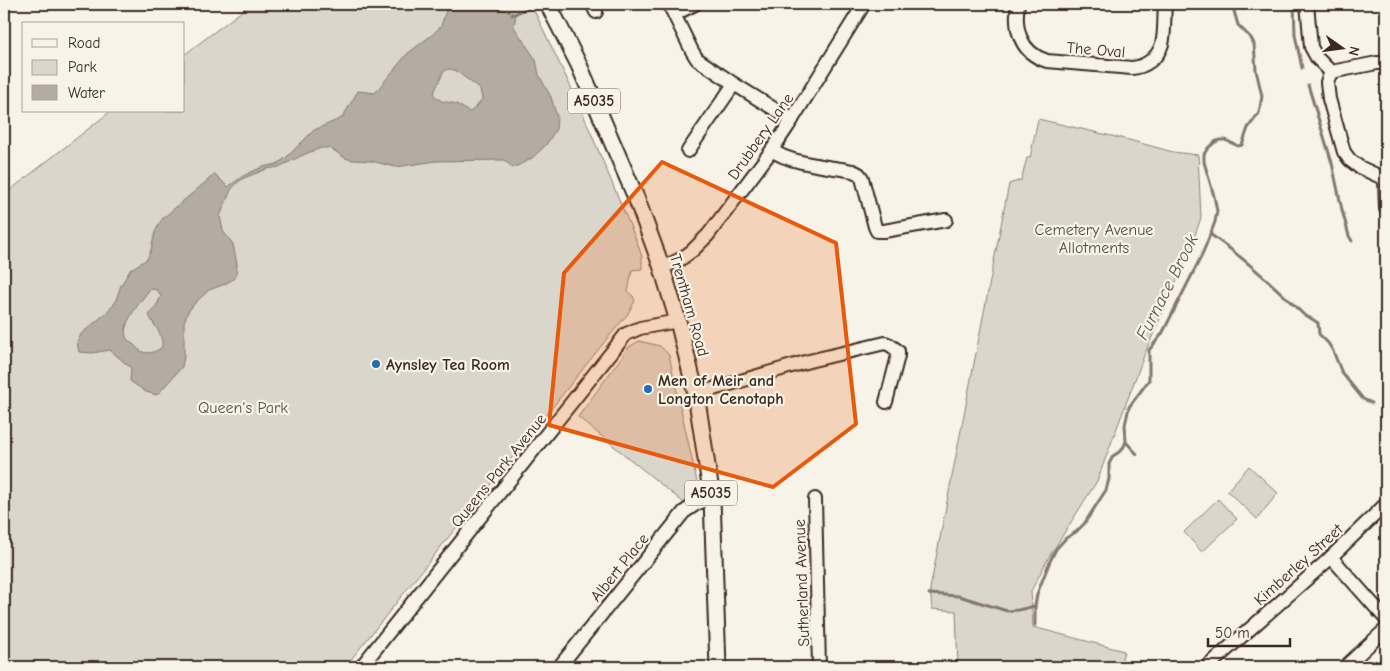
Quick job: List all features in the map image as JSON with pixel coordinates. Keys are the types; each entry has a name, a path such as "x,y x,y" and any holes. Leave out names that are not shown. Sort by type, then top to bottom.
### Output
{"main road":[{"name":"Trentham Road","path":"548,4 583,74 637,200 662,268 678,321 696,394 712,498 718,667"}],"street":[{"path":"695,4 672,9 697,58 734,84 792,120"},
{"name":"Drubbery Lane","path":"662,268 681,259 708,235 772,150 864,4"},
{"name":"The Oval","path":"1018,4 1016,18 1019,31 1023,43 1034,56 1047,61 1132,68 1139,67 1151,60 1162,45 1165,4"},
{"path":"1307,4 1311,47 1317,58 1331,72"},
{"path":"1331,72 1386,63"},
{"path":"1331,72 1327,82 1329,99 1344,152 1359,167 1385,178 1386,210"},
{"path":"688,151 734,84"},
{"path":"772,150 776,154 791,160 853,171 859,174 862,178 877,231 946,220"},
{"name":"Queens Park Avenue","path":"361,667 626,334 640,328 678,321"},
{"path":"696,394 809,361 885,343 890,344 898,351 886,402"},
{"name":"Albert Place","path":"559,667 684,512 696,504 712,498"},
{"name":"Sutherland Avenue","path":"815,499 819,667"},
{"name":"Kimberley Street","path":"1208,667 1331,557 1386,504"},
{"path":"1331,557 1386,619"},
{"path":"1345,667 1386,629"}],"highlighted area":[{"path":"662,162 836,243 856,424 773,487 549,425 564,273"}],"green space":[{"name":"Queen's Park","path":"251,4 531,4 577,100 637,242 642,257 642,269 632,270 628,292 635,301 627,315 345,667 4,667 4,195 110,112 185,112 185,54"},
{"name":"Cemetery Avenue Allotments","path":"1038,119 1173,152 1198,155 1201,218 1189,252 1145,353 1097,481 1049,557 1031,591 1033,627 1124,651 1120,667 958,667 956,611 932,609 930,589 1009,184 1021,180 1027,158 1030,158"},
{"path":"639,341 660,346 669,355 699,491 684,503 578,417 629,347"},
{"path":"1249,466 1278,493 1257,519 1227,491"},
{"path":"1218,499 1237,519 1202,552 1184,532"}],"water":[{"path":"448,4 492,4 516,14 514,27 536,60 539,75 551,97 557,117 556,129 546,145 531,159 513,168 504,160 436,161 396,167 371,161 345,158 330,148 321,148 279,167 267,169 244,178 231,190 220,216 223,231 233,244 237,264 236,276 225,284 209,290 188,312 184,322 184,356 182,367 157,395 146,392 130,381 131,368 110,350 92,353 79,352 77,343 81,334 115,303 121,285 131,269 147,259 155,232 163,218 215,174 228,187 243,176 262,167 277,164 287,157 314,130 342,118 358,91 375,93 407,54 441,26","holes":["448,69 455,70 480,89 482,99 470,112 458,105 442,101 434,95 443,72","150,289 157,290 161,296 149,315 160,333 162,347 156,351 146,353 128,340 126,328 132,313"]}],"waterway":[{"name":"Furnace Brook","path":"1035,625 1037,594 1050,561 1056,549 1066,538 1084,524 1106,490 1109,479 1109,464 1113,456 1122,450 1126,442 1125,425 1129,407 1149,380 1149,350 1162,334 1202,255 1215,222 1217,211 1204,162 1204,154 1208,148 1220,140 1225,140 1238,146 1242,145 1248,128 1259,113 1262,96 1256,70 1254,44 1251,38 1238,25 1234,4"},
{"path":"1294,4 1295,35 1302,68"},
{"path":"512,15 528,8"},
{"path":"1308,85 1332,163 1342,210 1352,241"},
{"path":"1210,234 1259,273 1304,315 1318,323 1319,334 1333,351 1342,373 1363,399 1372,403"},
{"path":"1126,442 1137,454"},
{"path":"929,594 959,596 1007,611 1035,606"}],"place":[{"name":"Aynsley Tea Room","path":"376,364"},
{"name":"Men of Meir and Longton Cenotaph","path":"648,389"}]}
